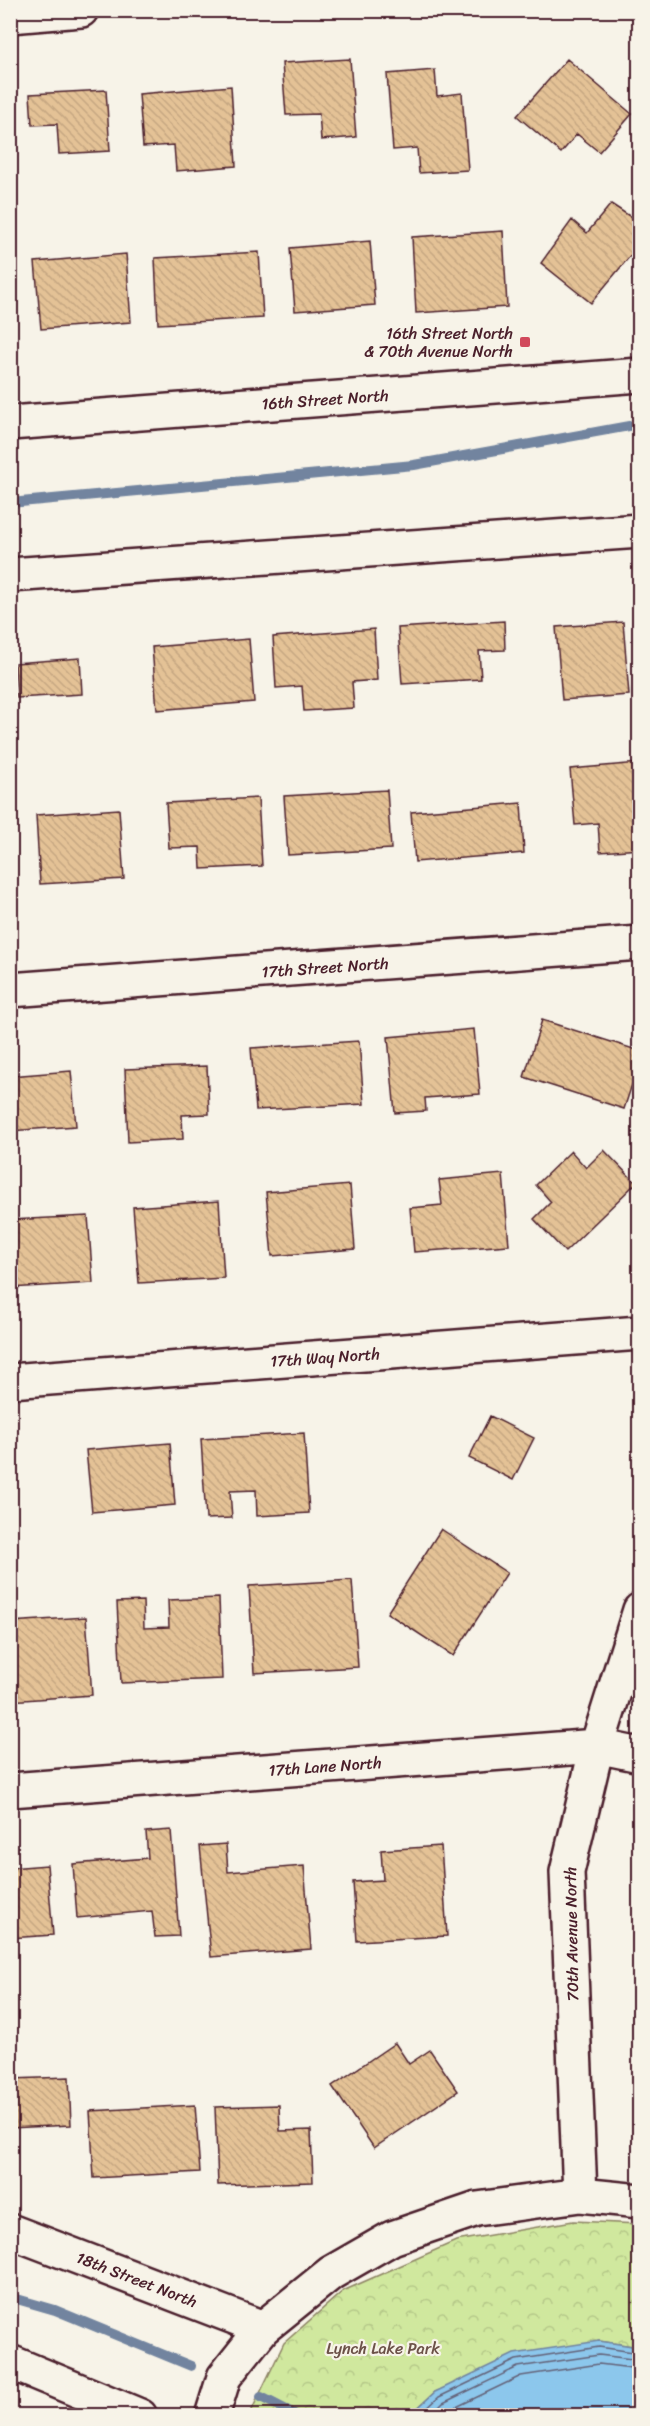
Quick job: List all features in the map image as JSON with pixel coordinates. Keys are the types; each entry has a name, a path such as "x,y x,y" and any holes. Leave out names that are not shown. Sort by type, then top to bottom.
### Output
{"street":[{"path":"10,16 81,10"},
{"name":"16th Street North","path":"10,423 639,375"},
{"path":"10,575 639,531"},
{"name":"17th Street North","path":"10,990 639,943"},
{"name":"17th Way North","path":"10,1381 639,1333"},
{"name":"70th Avenue North","path":"580,2195 567,1872 597,1746 639,1610"},
{"name":"17th Lane North","path":"10,1790 597,1746 639,1755"},
{"path":"212,2415 224,2377 263,2328 331,2273 392,2238 477,2209 580,2195 639,2201"},
{"name":"18th Street North","path":"10,2231 263,2328"},
{"path":"10,2362 140,2415"}],"green space":[{"name":"Lynch Lake Park","path":"573,2221 639,2224 639,2347 599,2341 435,2392 410,2415 249,2416 284,2343 343,2291 456,2241"}],"water":[{"path":"599,2341 639,2347 639,2415 410,2415 435,2392 514,2354"}],"building":[{"path":"350,59 356,137 321,140 319,114 286,115 282,63"},
{"path":"567,59 632,114 599,152 577,134 561,153 517,116"},
{"path":"435,70 437,96 462,93 468,170 419,173 417,148 393,150 387,74"},
{"path":"231,86 236,166 176,171 174,145 143,147 139,94"},
{"path":"106,90 110,151 59,154 57,124 32,125 30,94"},
{"path":"611,204 640,223 640,244 591,303 541,263 572,220 587,233"},
{"path":"503,231 507,307 416,313 412,237"},
{"path":"370,241 375,305 295,311 290,248"},
{"path":"259,252 263,318 158,324 155,258"},
{"path":"126,254 131,322 41,329 35,262"},
{"path":"504,621 505,650 479,651 481,679 402,684 398,628"},
{"path":"623,622 629,695 562,700 556,627"},
{"path":"374,629 377,680 352,682 354,708 304,711 302,686 276,688 273,637"},
{"path":"249,639 254,702 157,710 152,647"},
{"path":"80,658 82,694 17,698 15,663"},
{"path":"639,763 640,849 600,852 598,823 575,825 570,769"},
{"path":"387,790 391,849 288,855 284,796"},
{"path":"258,798 262,866 201,869 200,847 169,848 166,803"},
{"path":"521,803 524,853 415,862 411,812"},
{"path":"119,809 124,879 40,884 36,815"},
{"path":"542,1020 640,1051 640,1060 624,1109 524,1077"},
{"path":"474,1029 480,1094 425,1098 426,1111 395,1113 388,1037"},
{"path":"359,1041 364,1104 256,1110 251,1048"},
{"path":"207,1066 209,1114 182,1115 183,1139 128,1142 125,1069"},
{"path":"71,1071 76,1126 10,1131 10,1076"},
{"path":"604,1150 636,1183 565,1252 534,1219 551,1202 536,1185 571,1151 586,1168"},
{"path":"503,1174 509,1245 414,1252 410,1208 442,1205 439,1180"},
{"path":"350,1185 355,1249 272,1256 266,1192"},
{"path":"219,1201 224,1278 139,1283 133,1207"},
{"path":"88,1216 93,1283 10,1288 10,1220"},
{"path":"490,1416 534,1438 513,1480 469,1458"},
{"path":"304,1433 309,1513 257,1516 256,1490 230,1491 232,1518 206,1519 201,1439"},
{"path":"170,1443 175,1505 92,1512 86,1450"},
{"path":"441,1529 507,1573 453,1656 387,1613"},
{"path":"352,1580 358,1667 254,1673 249,1586"},
{"path":"219,1598 222,1679 121,1683 117,1602 143,1601 144,1628 169,1627 168,1600"},
{"path":"86,1617 92,1695 10,1701 10,1622"},
{"path":"171,1830 179,1936 155,1937 152,1911 77,1918 73,1864 148,1858 146,1832"},
{"path":"226,1844 228,1872 304,1866 311,1949 211,1957 200,1846"},
{"path":"441,1846 447,1936 357,1941 353,1882 383,1880 381,1850"},
{"path":"47,1865 53,1935 10,1938 10,1868"},
{"path":"395,2043 409,2064 430,2050 458,2091 374,2148 332,2086"},
{"path":"69,2077 71,2125 10,2128 10,2079"},
{"path":"195,2105 200,2172 94,2178 90,2111"},
{"path":"279,2105 280,2131 311,2130 313,2182 218,2185 215,2107"}],"waterway":[{"path":"10,503 414,465 640,424"},
{"path":"10,2297 55,2310 191,2366"},
{"path":"261,2397 298,2416"}],"place":[{"name":"16th Street North & 70th Avenue North","path":"525,342"}]}
